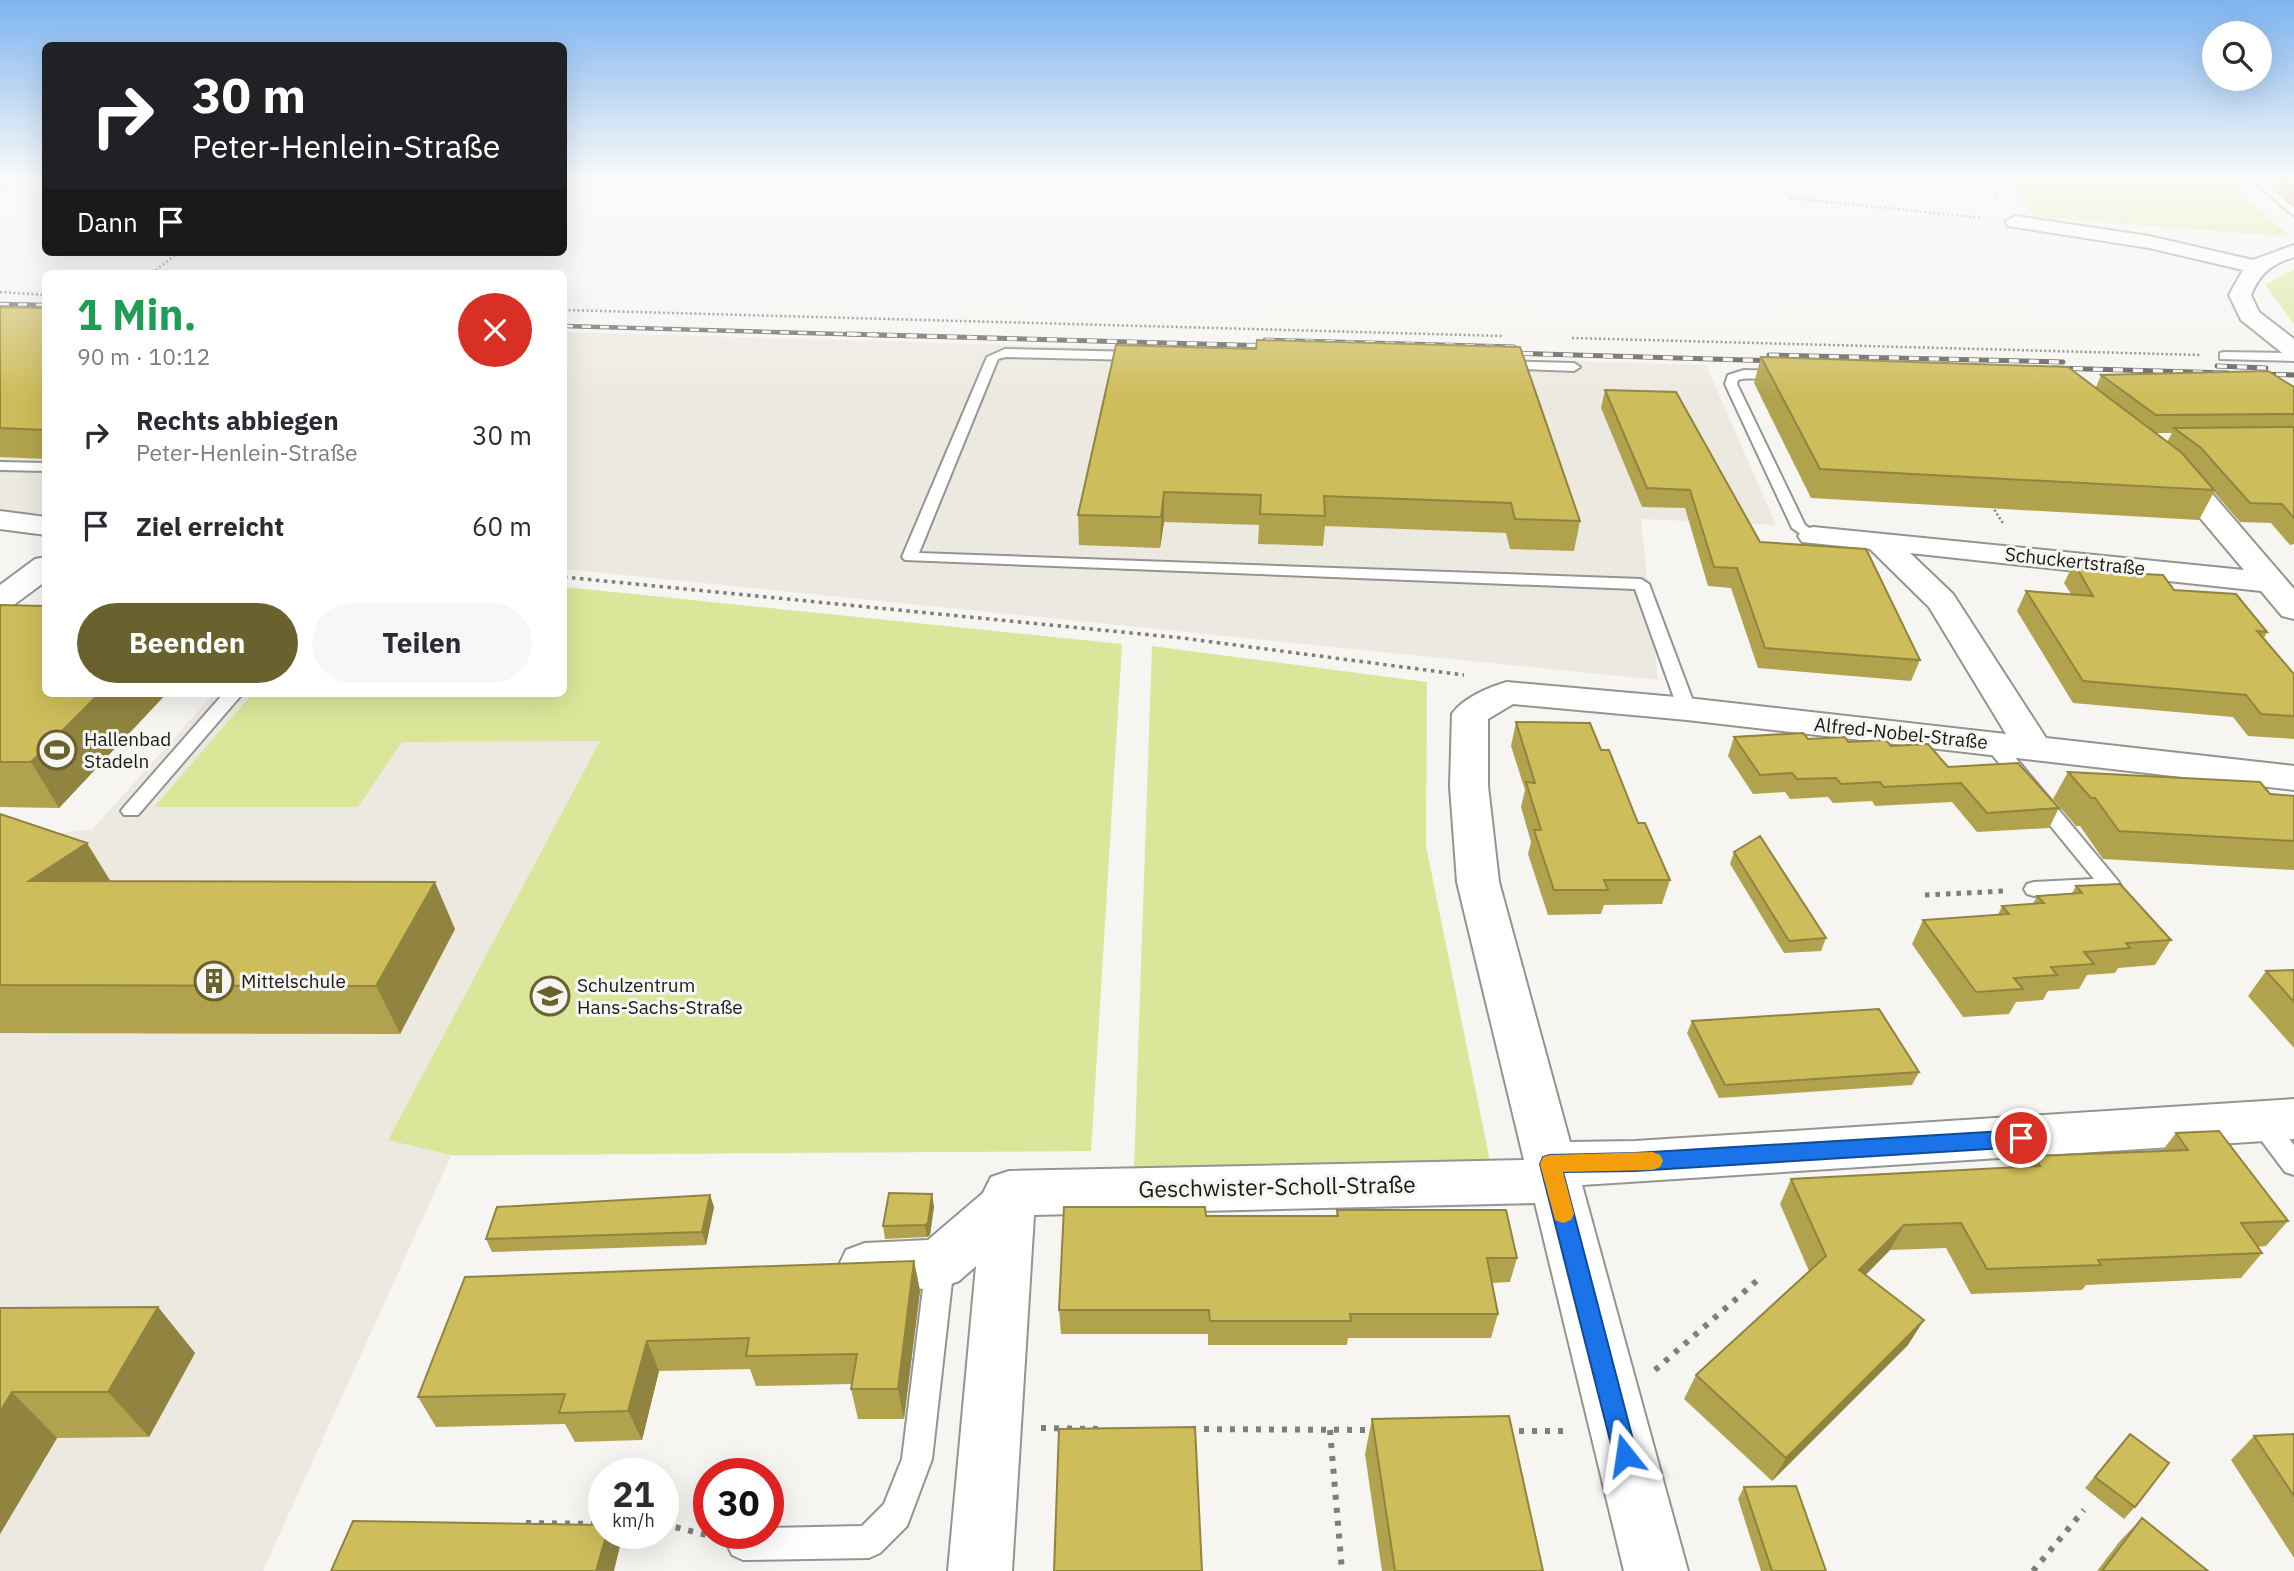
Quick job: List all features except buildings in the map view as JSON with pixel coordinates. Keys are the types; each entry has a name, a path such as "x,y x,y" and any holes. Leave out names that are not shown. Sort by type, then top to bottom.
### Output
{"street":[{"path":"2189,251 2257,267"},
{"path":"2286,345 2249,315 2240,295 2247,275 2270,259 2293,251"},
{"path":"2153,453 2180,474 2294,609"},
{"path":"0,520 42,525"},
{"name":"Schuckertstraße","path":"1813,536 2271,582"},
{"path":"1879,541 1942,601 2034,747"},
{"path":"4,609 42,570"},
{"path":"1507,694 1470,715 1471,800 1478,882 1656,1571"},
{"name":"Alfred-Nobel-Straße","path":"1507,694 1687,709 2294,778"},
{"path":"1553,1172 1677,1160 2278,1120"},
{"name":"Geschwister-Scholl-Straße","path":"940,1264 1007,1203 1009,1193 1553,1172"},
{"path":"980,1571 1007,1203"},
{"path":"816,1269 940,1264"}],"lane":[{"path":"1157,357 1005,353 993,357 910,557 1641,584 1687,709"},
{"path":"2224,356 2294,357"},
{"path":"1491,365 1574,367"},
{"path":"1800,376 1744,374 1732,378 1731,384 1799,528 1813,536"},
{"path":"0,466 42,467"},
{"path":"131,811 231,697"},
{"path":"1992,742 2111,886 2034,889"},
{"path":"2278,1120 2294,1164"},
{"path":"784,1543 869,1542 896,1515 917,1459 940,1264"}],"path":[{"path":"156,270 174,256"},
{"path":"0,292 42,295"},
{"path":"567,310 1513,336"},
{"path":"1568,337 2224,356"},
{"path":"1988,500 2009,532"},
{"path":"567,577 1182,638 1467,676 1507,694"},
{"path":"1925,895 2034,889"},
{"path":"1495,1431 1616,1420 1760,1278"},
{"path":"991,1428 1113,1429"},
{"path":"1181,1429 1385,1430"},
{"path":"1330,1430 1342,1571"},
{"path":"2033,1571 2084,1510"},
{"path":"511,1523 588,1524"}],"shaded area":[{"path":"0,316 42,317 42,517 0,512"},
{"path":"567,332 1706,365 1776,525 1641,519 1658,680 567,569"},
{"name":"Schulzentrum Hans-Sachs-Straße","path":"567,587 1122,644 1091,1151 451,1156 263,1571 0,1571 0,841 93,829 210,697 567,697"}],"green space":[{"path":"2294,269 2294,324 2265,285"},
{"path":"567,587 1122,644 1091,1151 451,1155 388,1140 600,741 402,742 358,807 154,807 250,697 567,697"},
{"path":"1152,646 1427,682 1426,846 1491,1166 1134,1169"}],"railway":[{"path":"0,304 42,305"},
{"path":"567,326 909,336"},
{"path":"847,334 1276,346"},
{"path":"1265,340 1514,347"},
{"path":"1503,353 1780,361"},
{"path":"1769,355 2063,362"},
{"path":"2217,366 2266,368"},
{"path":"2053,368 2228,373"},
{"path":"2256,374 2294,375"}],"slow traffic":[{"path":"1563,1214 1550,1164 1653,1161"}],"place":[{"name":"Hallenbad Stadeln","path":"57,750"},
{"name":"Mittelschule","path":"214,981"},
{"name":"Schulzentrum Hans-Sachs-Straße","path":"550,996"}],"route":[{"path":"1625,1455 1550,1164 1635,1162 2021,1138"}]}
